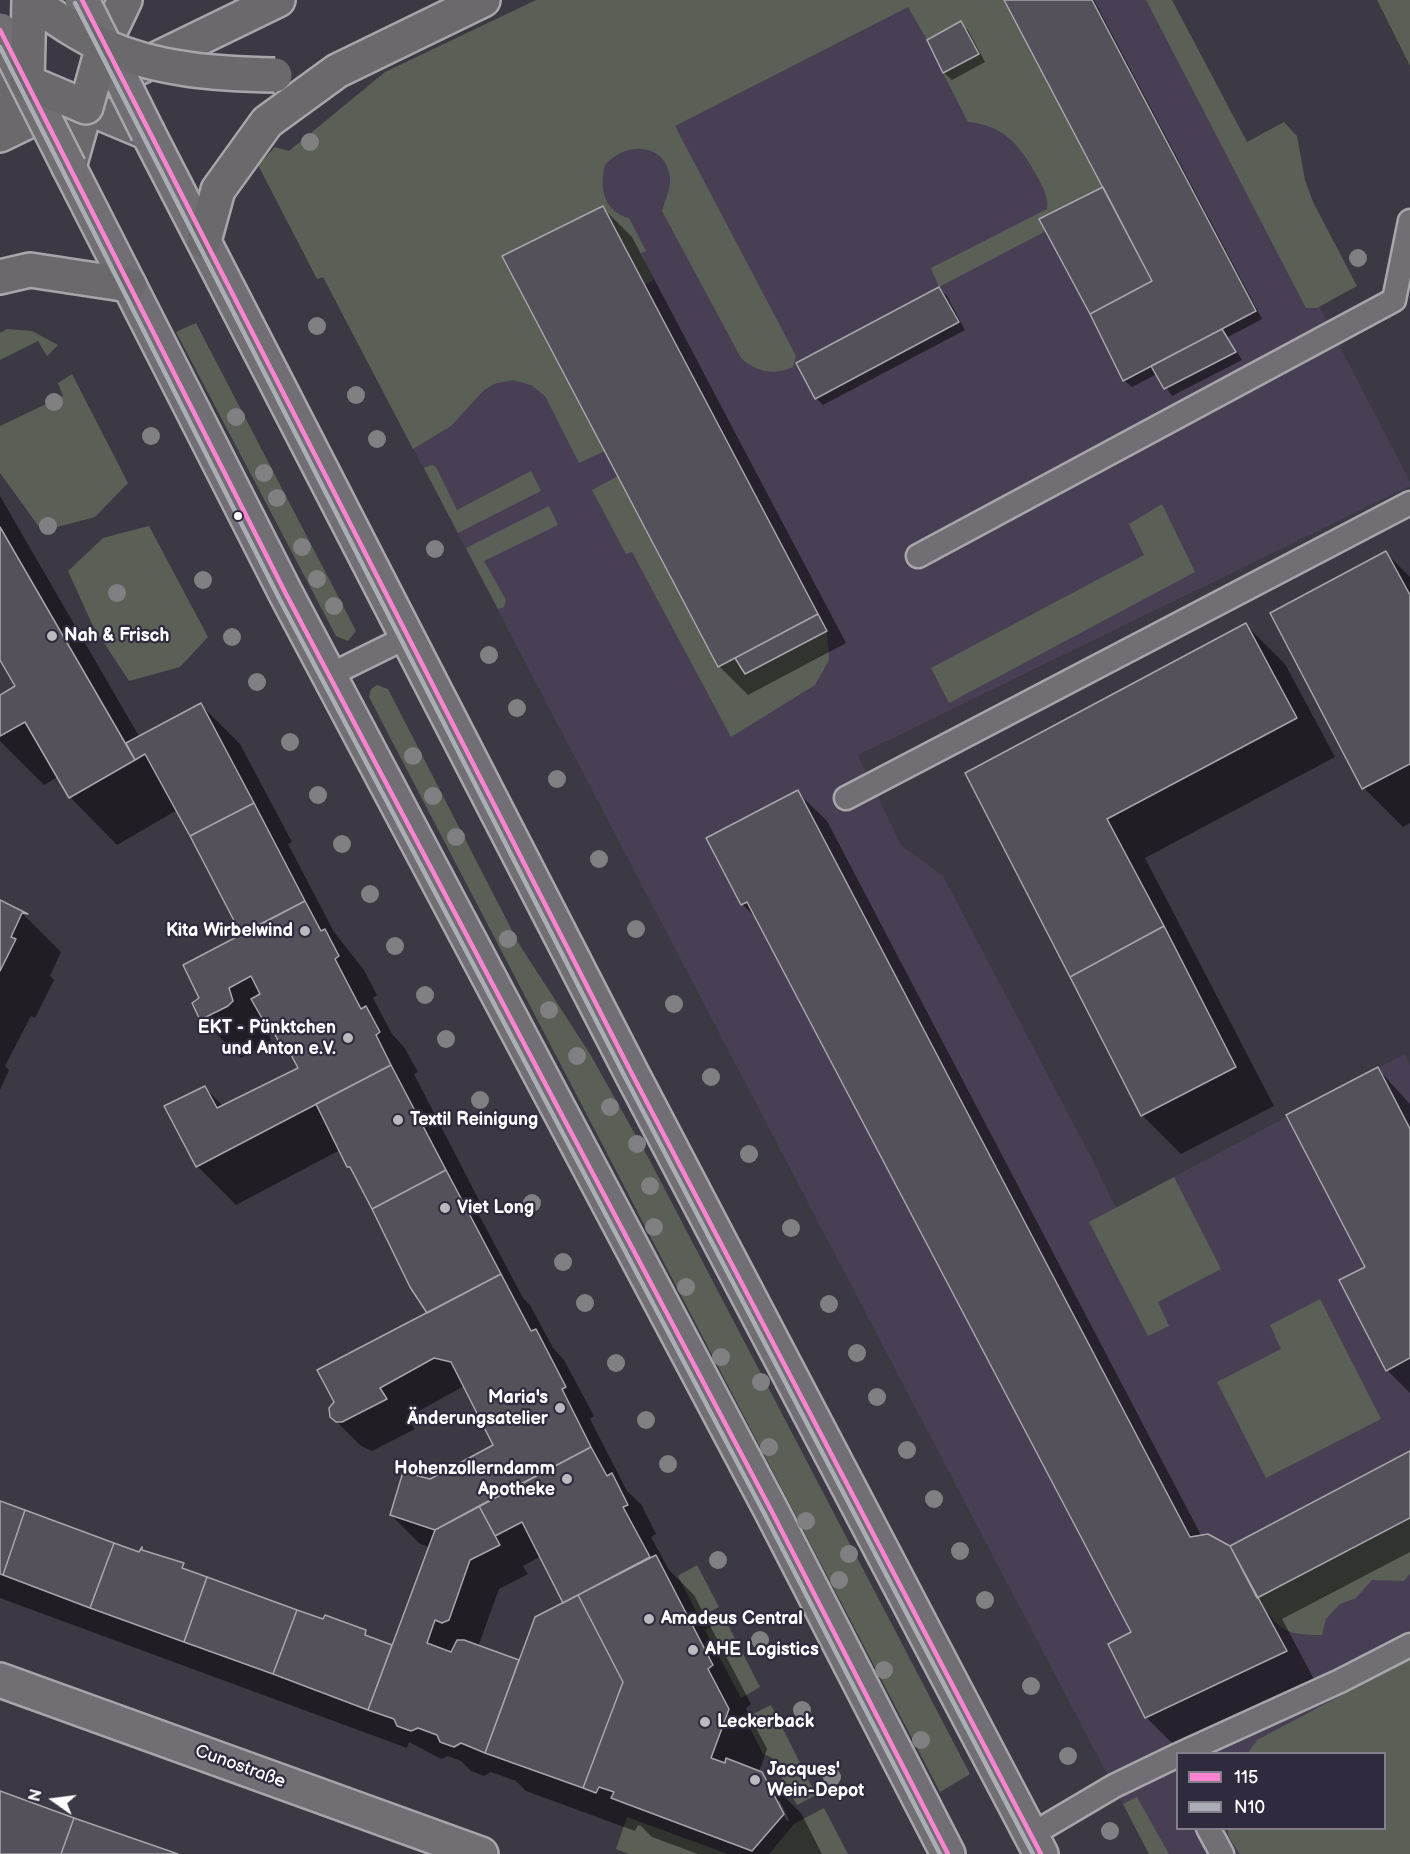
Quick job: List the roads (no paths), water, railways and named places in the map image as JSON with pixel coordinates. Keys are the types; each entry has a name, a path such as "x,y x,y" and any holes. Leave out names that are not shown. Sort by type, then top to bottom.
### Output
{"highway":[{"path":"0,129 13,81 29,0 103,46 166,66 275,75 338,71"},
{"path":"0,43 91,0"},
{"path":"69,167 103,46 126,0"},
{"path":"0,135 279,0"},
{"path":"204,241 218,190 267,122 338,71 483,0"},
{"path":"13,81 86,107 148,133"},
{"path":"0,277 30,270 129,285"}],"main road":[{"path":"82,0 103,46 632,1074 1036,1844"},
{"path":"0,30 13,81 69,167 286,594 765,1499 948,1854"},
{"name":"Cunostraße","path":"0,1680 481,1854"}],"lane":[{"path":"918,556 1394,300 1410,221"},
{"path":"846,798 1410,503"},
{"path":"330,675 407,637"},
{"path":"1190,1752 1410,1645"},
{"path":"1036,1844 1114,1786 1176,1758"},
{"path":"1210,1830 1222,1854"}],"place":[{"name":"Nah & Frisch","path":"52,636"},
{"name":"Kita Wirbelwind","path":"305,931"},
{"name":"EKT - Pünktchen und Anton e.V.","path":"348,1038"},
{"name":"Textil Reinigung","path":"398,1120"},
{"name":"Viet Long","path":"445,1208"},
{"name":"Maria's Änderungsatelier","path":"560,1408"},
{"name":"Hohenzollerndamm Apotheke","path":"567,1479"},
{"name":"Amadeus Central","path":"649,1619"},
{"name":"AHE Logistics","path":"693,1650"},
{"name":"Leckerback","path":"705,1722"},
{"name":"Jacques' Wein-Depot","path":"755,1780"}]}
